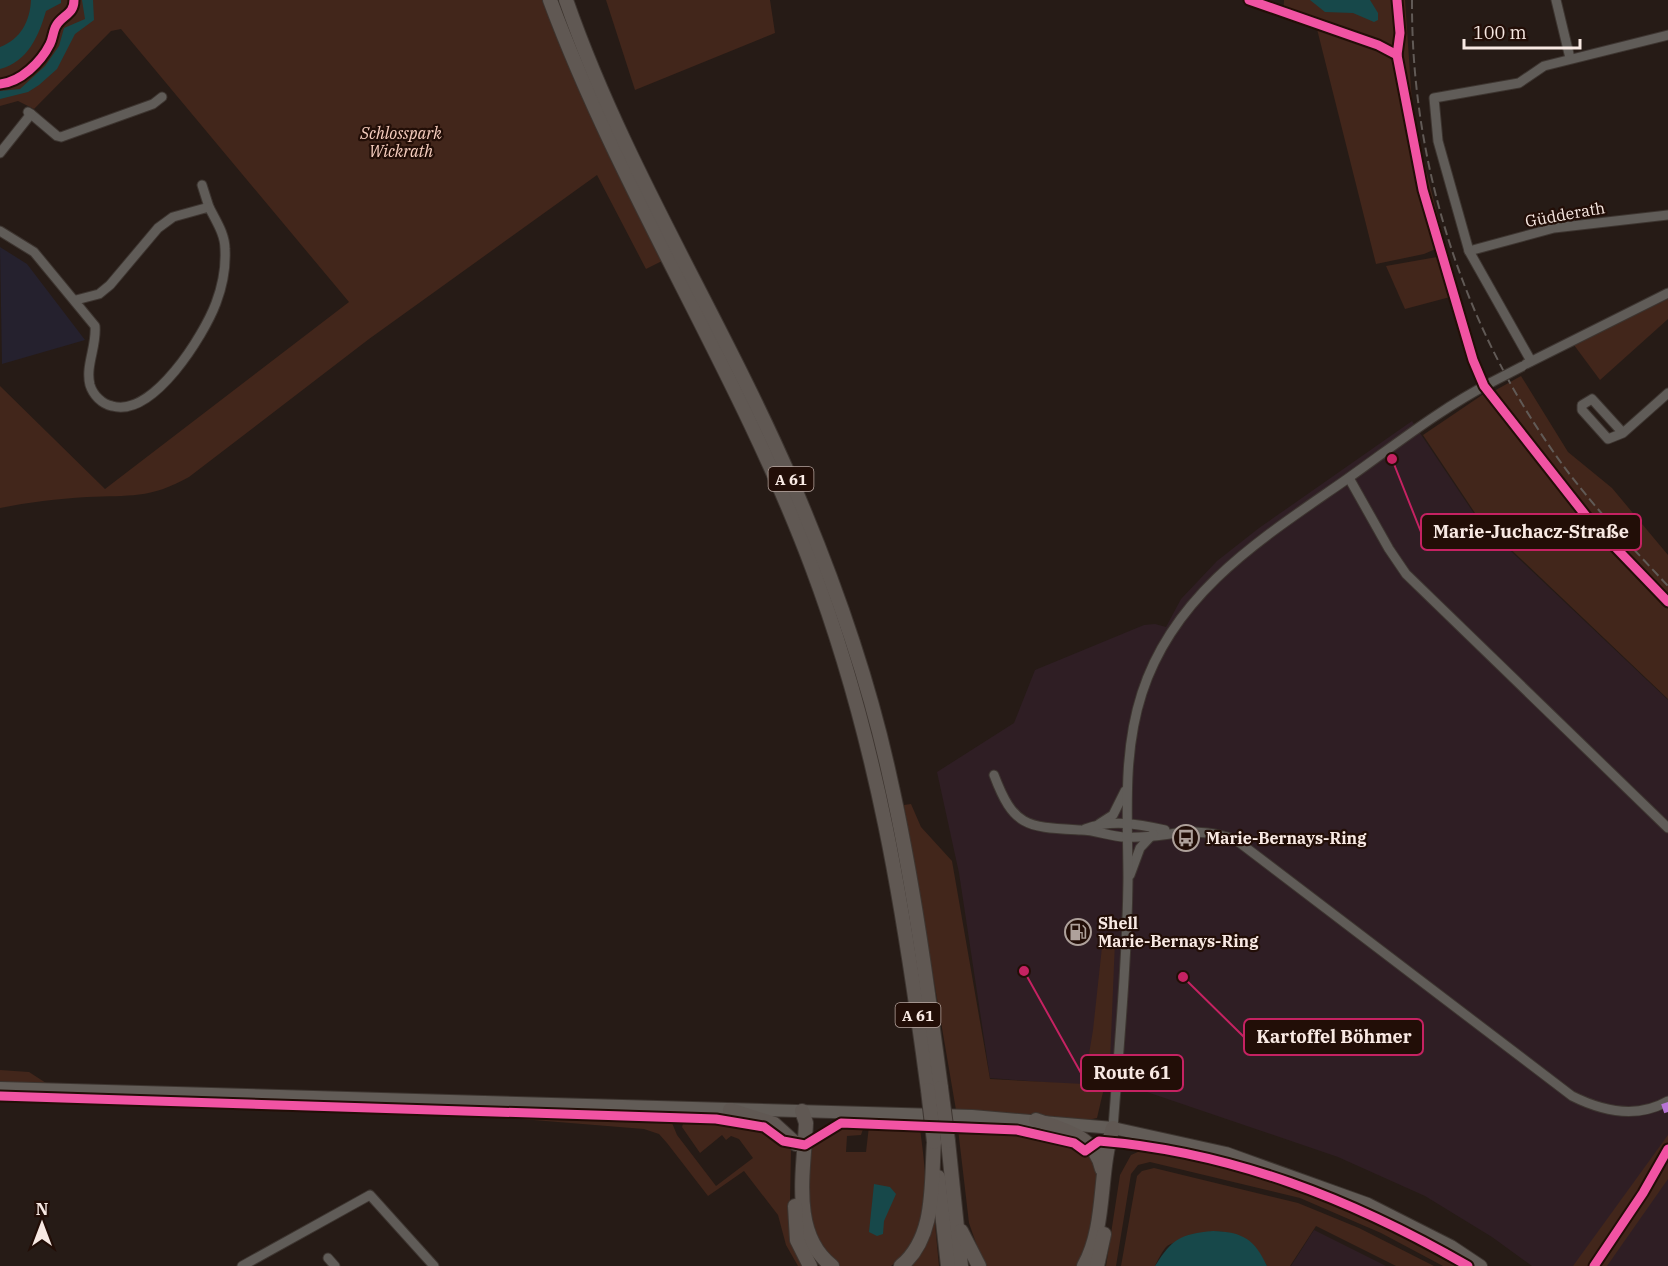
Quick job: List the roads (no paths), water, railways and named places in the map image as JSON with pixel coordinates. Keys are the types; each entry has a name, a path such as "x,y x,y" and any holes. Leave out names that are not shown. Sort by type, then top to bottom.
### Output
{"highway":[{"name":"A 61","path":"550,0 596,113 767,462 811,565 841,651 869,743 884,812 934,1089"},
{"name":"A 61","path":"566,0 582,45 611,110 790,478 822,557 852,641 890,778 920,938 934,1089 941,1141 957,1222 961,1266"},
{"path":"730,1110 774,1124 796,1144"},
{"path":"802,1112 797,1123 795,1228 801,1252 810,1266"},
{"path":"802,1112 806,1123 805,1226 812,1245 832,1266"},
{"path":"1036,1120 1088,1143 1096,1151 1103,1174"},
{"path":"1084,1266 1095,1237 1106,1148 1113,1128"},
{"path":"1097,1266 1103,1241 1114,1149 1113,1128"},
{"name":"A 61","path":"941,1141 948,1266"},
{"path":"901,1266 916,1250 926,1228 941,1141"},
{"path":"957,1222 979,1266"}],"main road":[{"path":"0,1088 972,1116 1113,1128 1226,1153 1368,1204 1451,1246 1481,1266"}],"street":[{"path":"1248,0 1378,45 1396,55"},
{"path":"1556,0 1570,58"},
{"path":"1527,363 1469,251 1438,141 1434,98 1519,83 1544,66 1668,35"},
{"path":"0,153 28,112 57,136 61,136 153,104 162,97"},
{"path":"0,231 34,252 76,300 94,326 96,342 90,366 90,384 98,398 115,408 127,407 142,400 167,380 187,357 216,303 224,271 225,247 221,229 209,207 202,185"},
{"path":"76,300 99,294 105,289 158,228 174,218 209,207"},
{"name":"Güdderath","path":"1469,251 1554,228 1668,214"},
{"path":"1113,1128 1128,880 1127,783 1131,747 1142,694 1157,657 1182,615 1224,568 1453,404 1527,363 1668,293"},
{"path":"1623,433 1592,399 1582,405 1582,410 1608,440 1623,433 1668,393"},
{"path":"1349,477 1389,549 1406,574 1668,828"},
{"path":"994,775 1005,803 1028,824 1042,828 1083,830 1126,837 1173,832 1219,834 1247,848 1572,1096 1611,1111 1636,1111 1668,1101"},
{"path":"1083,830 1113,815 1127,783"},
{"path":"1098,824 1127,823 1173,832"},
{"path":"1128,880 1140,848 1153,834"},
{"path":"242,1266 370,1195 434,1266"},
{"path":"328,1258 336,1266"}],"water":[{"path":"31,0 61,0 61,3 46,11 36,38 25,54 0,69 0,47 14,39 23,28 29,15"},
{"path":"82,0 93,0 94,20 75,34 57,69 28,92 0,99 0,91 20,89 45,66 59,46 64,28 85,19"},
{"path":"1310,0 1370,0 1378,13 1378,20 1374,22 1353,13 1325,12"},
{"path":"874,1184 890,1187 896,1194 884,1221 883,1234 877,1236 869,1232"},
{"path":"1213,1231 1240,1235 1252,1243 1267,1266 1155,1266 1172,1244 1178,1240 1192,1234"}],"railway":[{"path":"1412,0 1414,59 1420,117 1431,175 1446,232 1489,342 1517,394 1561,463 1605,517 1668,586"}],"place":[{"name":"Marie-Juchacz-Straße","path":"1392,459"},
{"name":"Marie-Bernays-Ring","path":"1186,838"},
{"name":"Shell Marie-Bernays-Ring","path":"1078,932"},
{"name":"Route 61","path":"1024,971"},
{"name":"Kartoffel Böhmer","path":"1183,977"}],"park label":[{"name":"Schlosspark Wickrath","path":"401,142"}]}
